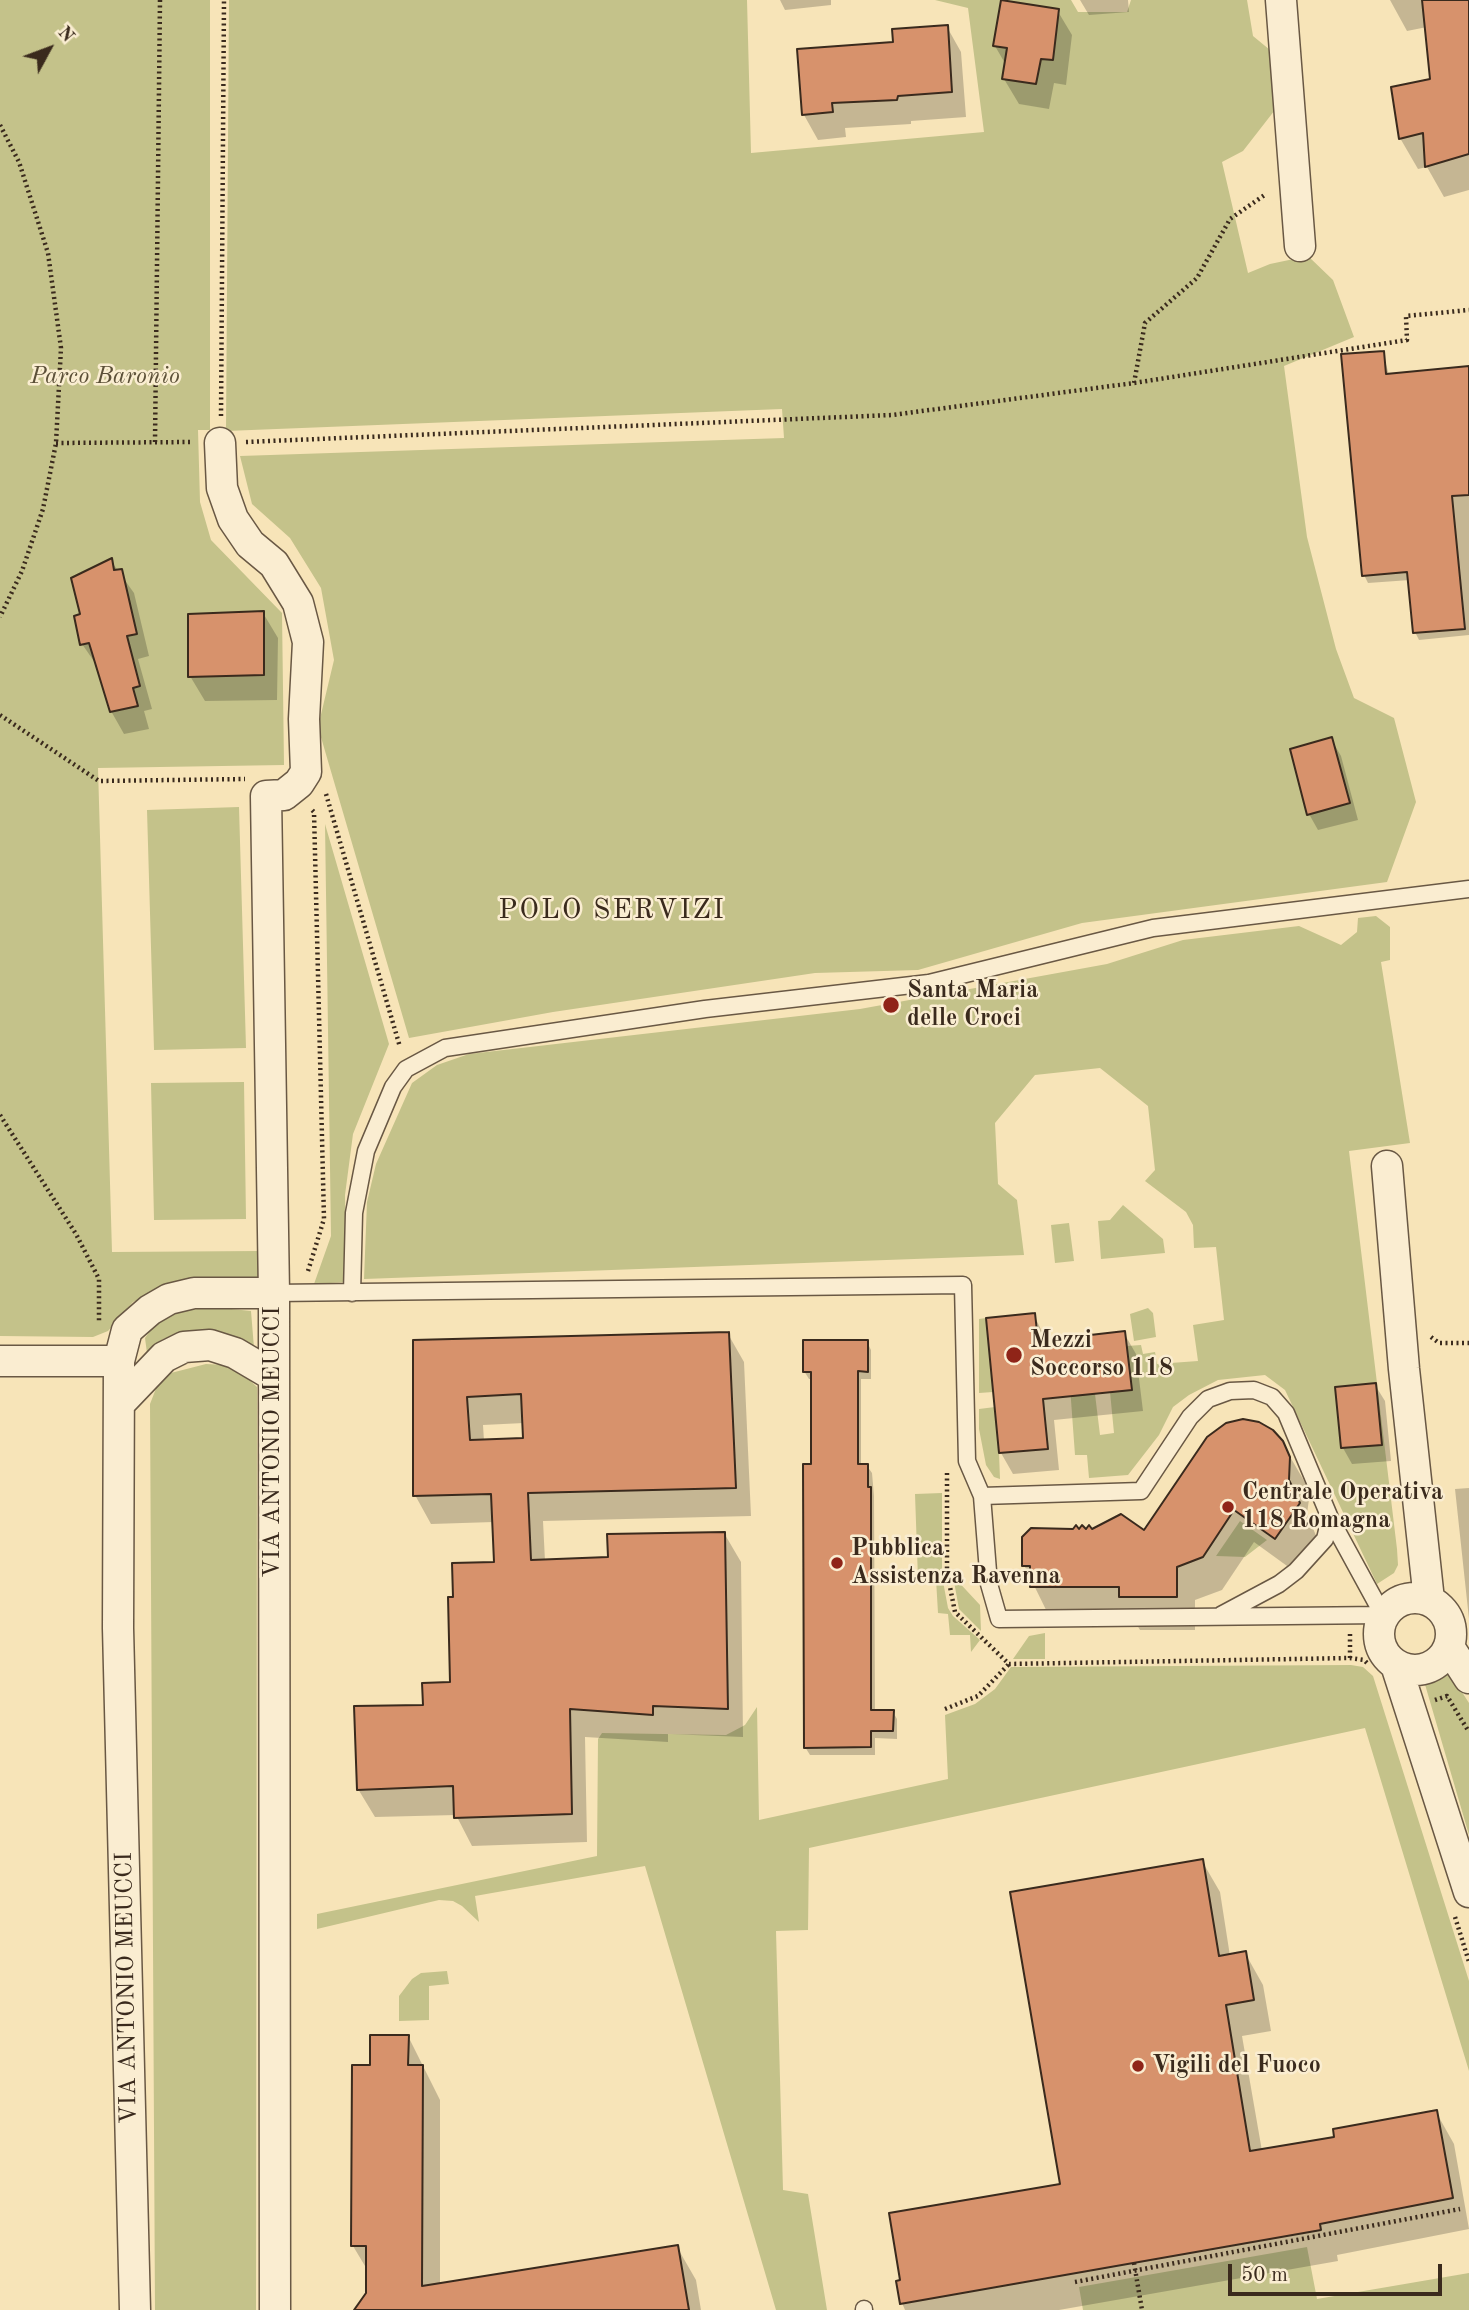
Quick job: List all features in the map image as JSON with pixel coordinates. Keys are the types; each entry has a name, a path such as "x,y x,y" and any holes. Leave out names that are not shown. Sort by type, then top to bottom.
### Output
{"street":[{"path":"1281,0 1300,246"},
{"path":"220,443 222,488 233,519 250,544 274,564 298,603 308,642 304,719 306,772 299,783 284,795 266,796 274,1293"},
{"path":"1387,1166 1404,1369 1429,1601"},
{"name":"VIA ANTONIO MEUCCI","path":"135,2310 118,1628 120,1361 127,1330 150,1310 169,1300 194,1293 274,1293 275,2310"},
{"path":"120,1403 164,1357 184,1347 210,1345 235,1353 274,1376"},
{"path":"0,1361 120,1361"},
{"path":"1387,1669 1416,1671 1437,1664 1449,1647 1450,1625 1439,1606 1419,1598 1398,1601 1383,1615 1378,1637 1387,1669 1461,1902"},
{"path":"1449,1647 1469,1678"}],"lane":[{"path":"352,1293 354,1213 366,1151 393,1087 407,1069 445,1048 705,1009 929,983 1153,928 1469,889"},
{"path":"274,1293 963,1285 967,1461 982,1496 989,1584 999,1619 1383,1615 1330,1518 1286,1413 1272,1398 1254,1390 1230,1391 1208,1399 1190,1417 1142,1491 982,1496"},
{"path":"1216,1618 1279,1584 1296,1571 1325,1539 1330,1518"}],"path":[{"path":"155,442 160,0"},
{"path":"220,443 224,0"},
{"path":"0,125 19,162 48,253 61,348 56,443 43,509 22,571 0,617"},
{"path":"1134,383 1145,323 1197,278 1230,219 1295,174"},
{"path":"56,443 220,443 891,415 1134,383 1407,340 1406,316 1469,310"},
{"path":"323,784 407,1069"},
{"path":"0,1115 76,1234 99,1279 99,1333"},
{"path":"1350,1630 1350,1658"},
{"path":"993,1649 1009,1664 1350,1658 1387,1669"},
{"path":"945,1709 978,1696 1009,1664"},
{"path":"1461,1902 1469,1962"},
{"path":"1076,2282 1460,2209"},
{"path":"1134,2263 1142,2310"}],"green space":[{"name":"Parco Baronio","path":"0,0 210,0 210,430 198,430 200,502 211,540 282,613 284,765 98,768 112,1252 260,1251 260,1280 160,1292 133,1302 108,1331 93,1337 0,1336"},
{"path":"229,0 747,0 751,153 984,132 968,8 935,0 1071,0 1078,12 1127,12 1131,0 1247,0 1253,36 1270,50 1278,106 1243,151 1222,162 1248,273 1270,264 1308,256 1333,280 1354,337 1284,366 1307,537 1336,649 1354,698 1394,718 1416,802 1387,882 1082,923 918,970 815,973 553,1012 409,1038 318,727 334,660 321,588 290,538 252,504 240,456 784,438 782,409 226,431"},
{"path":"239,807 246,1048 154,1050 147,810"},
{"path":"325,824 389,1044 353,1134 345,1195 346,1282 314,1284 331,1236"},
{"path":"1376,916 1390,927 1390,960 1381,962 1410,1143 1349,1151 1397,1549 1398,1565 1394,1573 1377,1584 1285,1390 1265,1375 1218,1380 1189,1395 1173,1407 1159,1435 1128,1475 1089,1478 1087,1455 1075,1455 1069,1373 1078,1395 1095,1394 1100,1435 1114,1433 1110,1392 1132,1389 1127,1346 1141,1345 1143,1354 1155,1352 1157,1364 1198,1361 1193,1325 1224,1320 1216,1247 1194,1248 1193,1225 1186,1212 1145,1181 1155,1170 1148,1106 1100,1068 1035,1075 995,1123 998,1184 1017,1200 1024,1255 364,1279 367,1202 376,1164 412,1083 437,1065 469,1054 860,1009 1107,964 1183,940 1299,926 1341,945 1357,932 1358,918"},
{"path":"244,1082 246,1219 154,1220 151,1083"},
{"path":"1123,1205 1163,1239 1165,1253 1101,1259 1098,1221 1110,1220"},
{"path":"1069,1223 1074,1261 1055,1263 1051,1225"},
{"path":"212,1307 251,1311 254,1348 217,1331 197,1330 163,1339 147,1353 145,1338 157,1321 175,1312"},
{"path":"1148,1308 1153,1313 1156,1337 1134,1341 1130,1314"},
{"path":"986,1318 993,1392 979,1393 979,1319"},
{"path":"206,1364 226,1365 243,1374 257,1387 256,2310 155,2310 150,1404 157,1386 167,1374"},
{"path":"995,1407 1000,1479 994,1477 986,1465 979,1429 979,1409"},
{"path":"942,1493 942,1576 948,1608 953,1616 980,1640 971,1652 970,1635 950,1635 948,1614 938,1613 936,1579 918,1579 915,1494"},
{"path":"1240,1521 1267,1540 1245,1557 1216,1556"},
{"path":"953,1576 980,1605 981,1631 959,1609"},
{"path":"1045,1633 1045,1659 1013,1659 1029,1636"},
{"path":"1011,1667 1363,1667 1373,1676 1469,1981 1469,2071 1365,1728 809,1848 808,1930 776,1931 783,2190 808,2194 827,2310 776,2310 645,1866 475,1896 479,1922 453,1901 439,1900 317,1929 317,1914 597,1856 598,1739 602,1733 726,1735 745,1725 757,1707 759,1820 948,1779 945,1715 975,1704 995,1689"},
{"path":"1449,1672 1469,1703 1469,1835 1424,1681"},
{"path":"447,1971 449,1984 429,1986 429,2020 399,2021 399,1996 412,1979 421,1973"},
{"path":"1307,2247 1317,2299 1469,2273 1469,2310 1083,2310 1079,2287"}],"building":[{"path":"1001,0 1059,9 1053,60 1041,59 1036,84 1002,79 1007,48 993,46"},
{"path":"1422,0 1469,0 1469,154 1425,167 1423,133 1399,139 1391,87 1430,79"},
{"path":"948,25 952,92 898,96 897,100 832,103 833,112 802,115 797,49 893,42 892,29"},
{"path":"1384,351 1386,374 1469,366 1469,495 1452,496 1465,629 1413,633 1407,572 1362,576 1341,354"},
{"path":"112,558 114,570 122,569 137,634 127,636 140,686 133,688 138,706 110,712 89,643 80,645 74,616 80,614 71,578"},
{"path":"264,611 264,675 188,677 188,614"},
{"path":"1332,737 1350,803 1307,815 1290,749"},
{"path":"1035,1313 1038,1341 1125,1331 1132,1390 1043,1399 1048,1449 999,1453 986,1318"},
{"path":"729,1332 736,1488 528,1493 531,1560 608,1557 607,1534 725,1532 728,1709 653,1706 653,1715 570,1709 572,1814 454,1818 453,1786 357,1790 354,1706 423,1705 422,1683 450,1682 448,1597 453,1597 452,1563 494,1562 491,1494 413,1496 413,1340","holes":["521,1394 523,1438 470,1440 467,1397"]},
{"name":"Pubblica Assistenza Ravenna","path":"803,1340 868,1340 868,1372 858,1371 858,1464 868,1464 868,1487 871,1487 871,1710 894,1710 893,1731 871,1731 871,1747 804,1748 803,1464 811,1464 811,1372 803,1372"},
{"path":"1376,1383 1382,1445 1341,1448 1335,1387"},
{"name":"Centrale Operativa 118 Romagna","path":"1243,1419 1259,1422 1273,1430 1283,1441 1290,1457 1289,1480 1300,1503 1275,1539 1234,1510 1203,1557 1177,1567 1177,1597 1119,1597 1119,1587 1030,1587 1030,1566 1022,1566 1022,1537 1031,1528 1073,1529 1076,1525 1079,1529 1082,1525 1086,1529 1089,1525 1092,1529 1121,1514 1144,1530 1207,1437 1226,1423"},
{"name":"Vigili del Fuoco","path":"1203,1859 1219,1956 1246,1951 1254,2000 1226,2005 1250,2151 1334,2137 1333,2129 1437,2110 1453,2198 1320,2224 1321,2230 900,2304 896,2281 900,2280 889,2213 1060,2184 1010,1892"},
{"path":"370,2035 409,2035 408,2065 423,2065 422,2286 678,2245 689,2310 354,2310 366,2293 366,2246 351,2246 352,2065 370,2065"}],"place":[{"name":"Santa Maria delle Croci","path":"891,1005"},
{"name":"Mezzi Soccorso 118","path":"1014,1355"},
{"name":"Centrale Operativa 118 Romagna","path":"1228,1507"},
{"name":"Pubblica Assistenza Ravenna","path":"837,1563"},
{"name":"Vigili del Fuoco","path":"1138,2066"}],"district":[{"name":"POLO SERVIZI","path":"612,911"}]}
